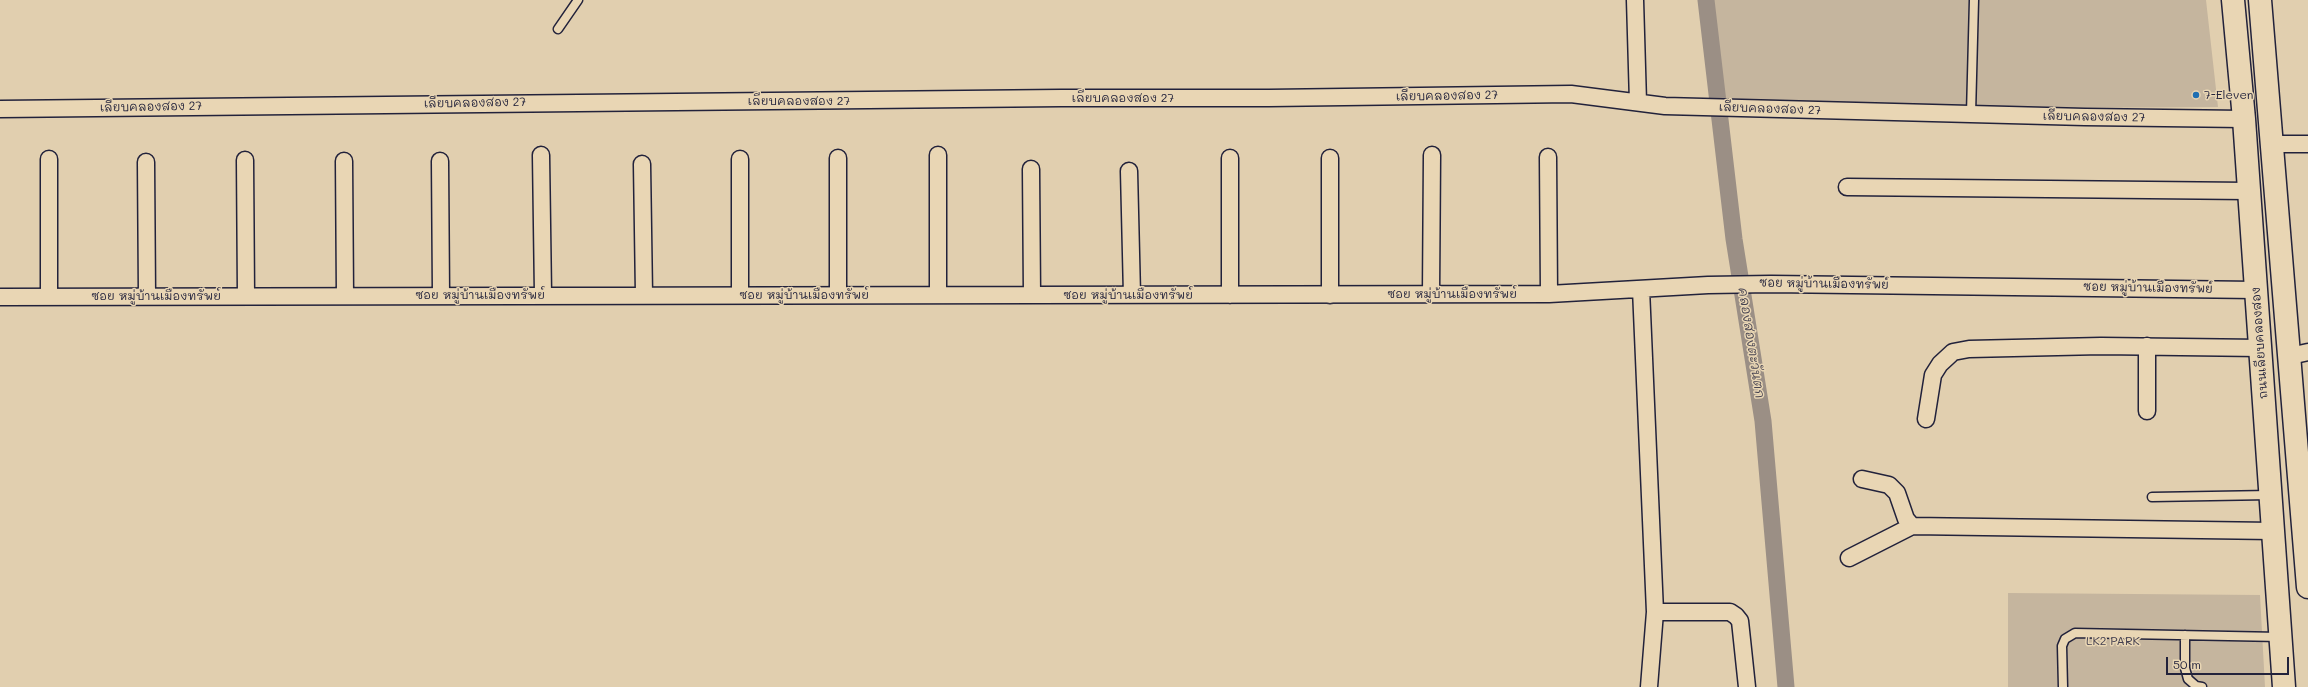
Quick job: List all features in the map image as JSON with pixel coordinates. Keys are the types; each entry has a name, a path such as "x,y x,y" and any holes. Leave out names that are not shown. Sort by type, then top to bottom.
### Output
{"main road":[{"name":"ถนนเลียบคลองสอง","path":"2233,0 2244,119 2284,687"},
{"path":"2260,0 2272,144 2299,354 2308,587"}],"street":[{"path":"1635,0 1638,102"},
{"name":"เลียบคลองสอง 27","path":"0,109 1571,94 1673,106 1971,114 2244,119"},
{"path":"2272,144 2308,144"},
{"path":"541,155 543,295"},
{"path":"938,155 938,294"},
{"path":"1431,294 1432,155"},
{"path":"1548,157 1549,294"},
{"path":"838,158 838,294"},
{"path":"1230,158 1230,295"},
{"path":"1330,158 1330,295"},
{"path":"49,296 50,159"},
{"path":"740,159 740,295"},
{"path":"245,160 246,296"},
{"path":"344,161 345,296"},
{"path":"146,162 147,296"},
{"path":"440,162 441,295"},
{"path":"642,164 644,295"},
{"path":"1031,169 1032,295"},
{"path":"1129,171 1132,295"},
{"path":"1847,187 2249,191"},
{"name":"ซอย หมู่บ้านเมืองทรัพย์","path":"0,297 838,294 1549,294 1708,284 2256,290"},
{"path":"1641,289 1655,612 1649,687"},
{"path":"1926,418 1933,375 1940,364 1953,352 1969,349 2147,346 2261,348"},
{"path":"2147,346 2147,411"},
{"path":"1862,479 1890,485 1897,493 1906,519 1912,526"},
{"path":"1849,558 1912,526 2273,531"},
{"path":"1655,612 1730,612 1736,616 1740,621 1746,687"}],"lane":[{"path":"558,29 578,0"},
{"path":"1971,114 1974,0"},
{"path":"2152,497 2271,496"},
{"path":"2063,687 2062,646 2065,638 2069,634 2281,637"},
{"path":"2185,635 2185,668 2188,680 2196,686 2202,687"}],"green space":[{"path":"1712,0 2206,0 2218,107 1719,110"},
{"name":"LK2 PARK","path":"2008,593 2260,595 2265,687 2008,687"}],"waterway":[{"name":"คลองสองตะวันตก","path":"1706,0 1734,239 1763,421 1786,687"}],"place":[{"name":"7-Eleven","path":"2196,95"}]}
